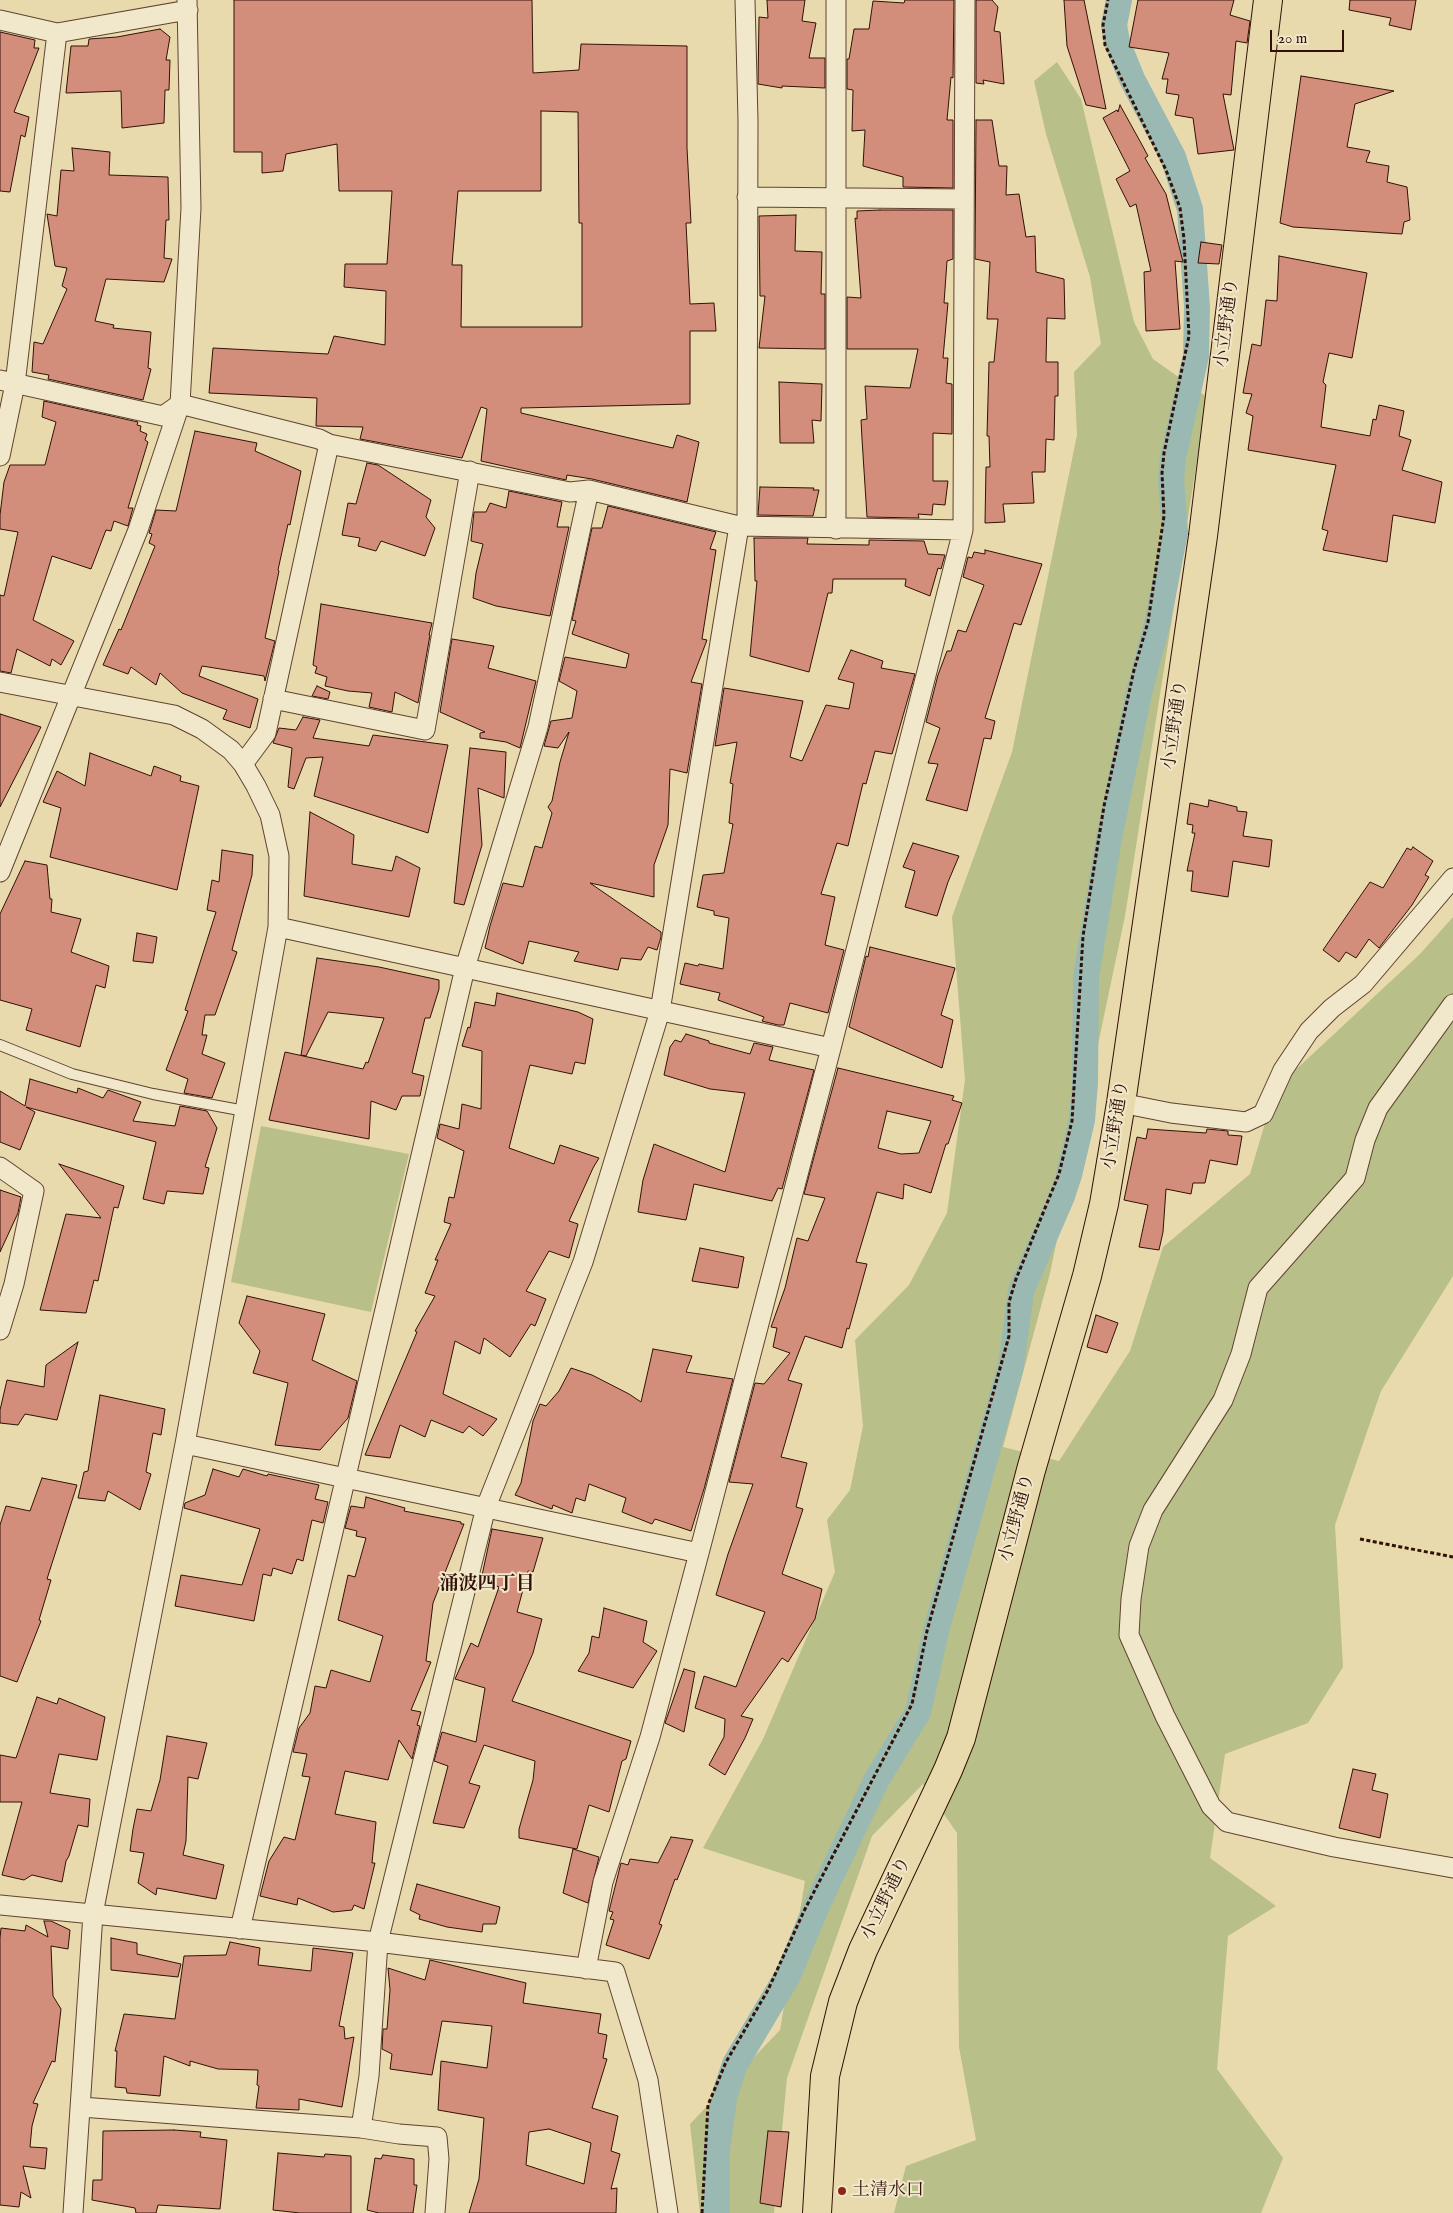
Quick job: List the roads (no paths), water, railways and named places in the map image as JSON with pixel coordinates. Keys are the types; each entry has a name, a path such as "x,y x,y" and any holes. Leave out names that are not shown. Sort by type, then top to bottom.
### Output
{"main road":[{"name":"小立野通り","path":"817,2213 825,2076 843,2002 862,1950 948,1770 961,1738 1031,1470 1087,1276 1104,1204 1121,1103 1204,536 1268,0"}],"street":[{"path":"361,2128 369,2076 378,1942 486,1507 583,1262 660,1011 743,526 747,197 745,0"},
{"path":"836,0 836,529"},
{"path":"586,1969 603,1882 650,1737 699,1553 831,1048 963,530 965,0"},
{"path":"0,20 57,33 188,5 191,208 180,404 138,530 0,872"},
{"path":"0,456 7,382 57,33"},
{"path":"747,197 964,199"},
{"path":"7,382 163,416 180,404 320,439 329,444 570,492 589,490 743,526 963,530"},
{"path":"243,764 266,733 329,444"},
{"path":"273,699 425,730 470,472"},
{"path":"240,1929 465,968 538,727 589,490"},
{"path":"0,682 174,715 202,729 231,750 243,764 270,816 279,856 278,927 185,1444 93,1914 73,2213"},
{"path":"1121,1103 1170,1112 1246,1122 1263,1114 1283,1070 1309,1031 1332,1008 1363,984 1453,878"},
{"path":"278,927 831,1048"},
{"path":"1453,1004 1378,1108 1365,1140 1355,1178 1258,1288 1241,1354 1223,1400 1153,1510 1140,1546 1131,1599 1129,1635 1165,1716 1211,1806 1227,1822 1334,1846 1453,1868"},
{"path":"0,1166 34,1192 14,1284 0,1330"},
{"path":"185,1444 699,1553"},
{"path":"0,1905 378,1942 615,1972 648,2080 668,2213"},
{"path":"81,2107 361,2128 437,2137 439,2159 435,2213"}],"lane":[{"path":"0,1045 72,1074 154,1094 245,1111"}],"waterway":[{"path":"1069,1175 1082,1120 1085,1083 1086,977 1109,838 1139,693 1158,620 1175,532 1171,479 1173,458 1196,356 1197,307 1190,209 1173,157 1132,79 1117,42 1114,25 1119,0"},
{"path":"726,2091 735,2064 788,1975 817,1905 877,1779 918,1712 936,1631 1011,1366 1021,1291 1068,1178"},
{"path":"717,2213 717,2150 724,2098"}],"place":[{"name":"土清水口","path":"842,2191"}],"district":[{"name":"涌波四丁目","path":"487,1585"}]}
